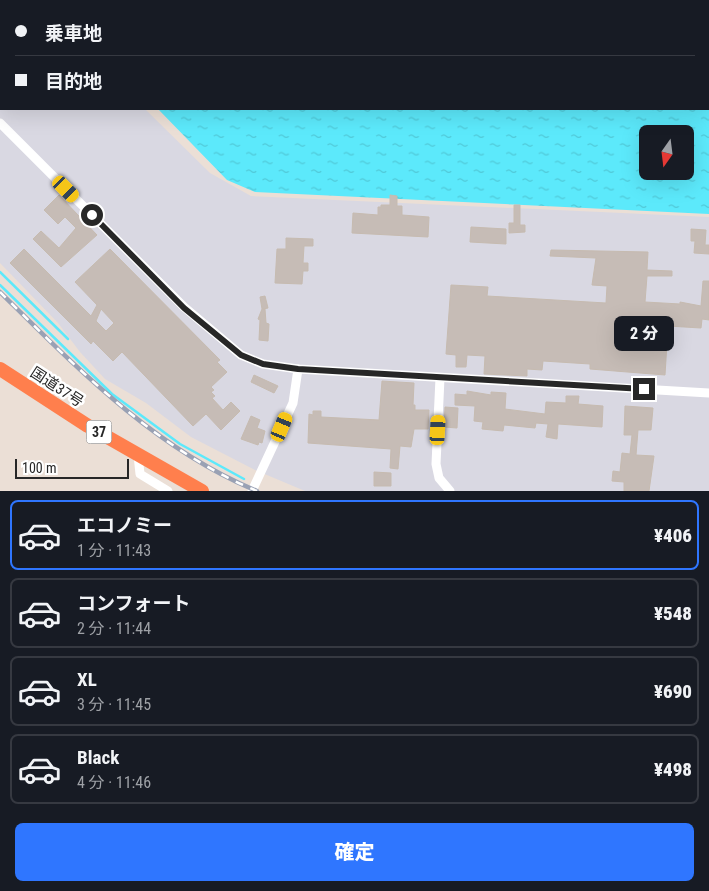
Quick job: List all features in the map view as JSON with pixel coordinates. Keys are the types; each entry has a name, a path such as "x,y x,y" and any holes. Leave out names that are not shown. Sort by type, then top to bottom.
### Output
{"highway":[{"name":"国道37号","path":"0,369 40,396 202,491"}],"street":[{"path":"0,123 184,308 241,355 263,364 298,369 709,394"},
{"path":"252,491 292,403 298,369"},
{"path":"440,378 436,464 439,478 450,491"},
{"path":"138,455 140,474 168,491"}],"shaded area":[{"path":"0,110 146,110 210,173 251,196 709,217 709,491 305,491 255,470 191,437 146,403 105,379 80,352 58,323 0,263"}],"water":[{"path":"159,110 709,110 709,214 255,192 227,180"}],"building":[{"path":"59,195 97,235 61,267 33,239 41,231 59,248 76,228 65,217 58,224 44,210"},
{"path":"390,195 397,196 397,206 402,206 402,215 429,217 428,237 352,233 353,213 378,215 378,207 390,205"},
{"path":"514,205 520,205 520,225 525,225 525,232 509,233 509,223 514,223"},
{"path":"471,227 506,229 506,244 470,242"},
{"path":"691,229 706,230 705,245 709,245 709,254 694,253 695,241 691,241"},
{"path":"286,238 313,239 313,246 304,246 303,263 308,263 308,271 303,271 302,284 275,283 277,249 286,249"},
{"path":"24,249 91,316 97,305 75,282 110,249 220,360 217,362 227,372 211,387 214,390 211,392 215,396 212,398 223,410 231,402 240,411 221,430 206,414 193,426 122,352 113,361 93,341 91,344 10,263","holes":["101,309 114,323 106,331 96,321"]},
{"path":"551,250 648,252 647,270 672,271 672,276 647,276 645,302 680,304 680,302 701,306 703,281 709,281 709,320 702,319 701,328 668,326 665,375 590,369 590,364 543,361 542,370 527,369 527,376 484,374 485,356 467,355 466,367 456,367 456,355 446,354 451,285 488,287 487,296 606,303 607,286 592,285 596,258 550,256"},
{"path":"265,296 268,308 263,309 265,309 266,323 269,324 268,341 259,340 260,320 258,319 262,309 260,297"},
{"path":"254,375 278,386 274,393 251,382"},
{"path":"382,381 414,383 413,405 415,405 415,410 429,410 428,429 414,429 411,447 400,446 398,469 390,468 391,449 308,443 309,414 313,415 313,411 321,411 321,417 379,420"},
{"path":"467,391 491,395 491,392 506,393 505,409 545,414 546,402 566,403 566,396 579,396 578,404 603,406 602,427 558,424 557,439 546,437 548,424 536,423 535,428 504,425 503,431 482,429 483,422 474,421 475,406 455,405 455,394 467,395"},
{"path":"625,406 653,408 651,430 638,430 636,455 654,456 649,491 624,491 624,482 612,481 613,471 620,472 622,453 630,454 632,435 624,435"},
{"path":"445,407 458,408 457,428 444,427"},
{"path":"251,416 260,420 257,428 265,431 262,443 259,442 258,445 241,439"},
{"path":"374,472 391,473 391,486 374,486"}],"waterway":[{"path":"0,272 68,339"},
{"path":"0,285 112,394 180,444 244,479"}],"railway":[{"path":"0,292 88,377 151,430 220,474 257,491"}],"route":[{"path":"92,215 184,308 241,355 263,364 298,369 644,389"}]}
